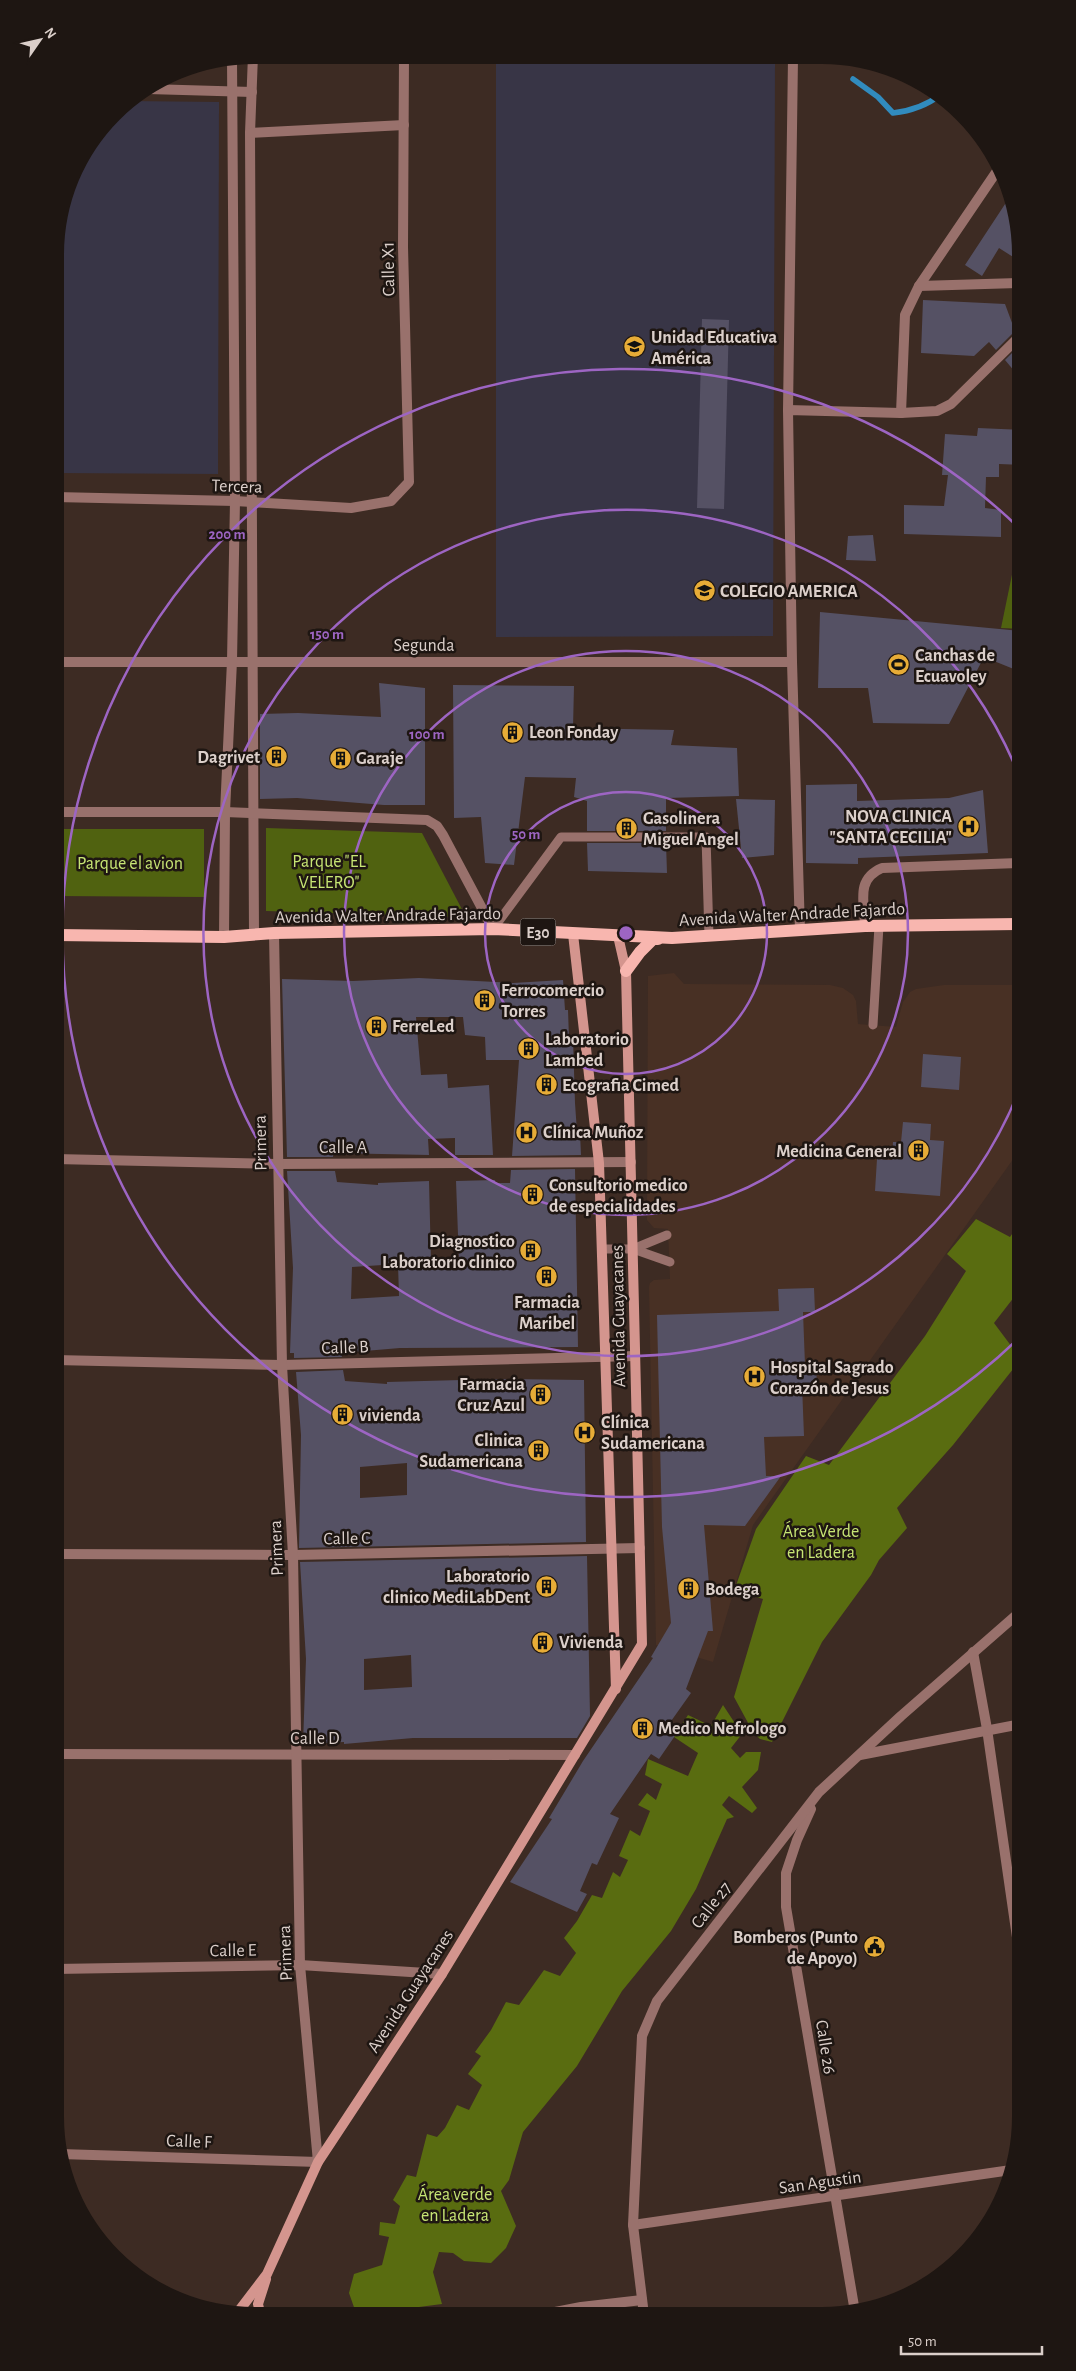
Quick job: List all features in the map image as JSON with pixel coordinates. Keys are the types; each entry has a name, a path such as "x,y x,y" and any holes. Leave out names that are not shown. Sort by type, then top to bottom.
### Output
{"main road":[{"name":"Avenida Walter Andrade Fajardo","path":"64,935 224,937 274,934 493,929 672,938 865,926 1012,924"},
{"path":"626,972 652,939 672,938"}],"street":[{"path":"253,64 250,133 254,935"},
{"name":"Calle X1","path":"404,64 404,247 409,482"},
{"path":"792,64 788,410 792,662 800,931"},
{"path":"224,937 225,812 232,661 235,501 232,65"},
{"path":"159,89 252,92"},
{"path":"250,133 404,126"},
{"path":"901,414 905,315 919,286 995,174"},
{"path":"919,286 1012,284"},
{"path":"788,410 901,414 937,411 951,404 1012,344"},
{"name":"Tercera","path":"64,497 235,501 352,508 391,501 409,482"},
{"name":"Segunda","path":"64,662 792,662"},
{"path":"64,812 225,812 427,820 437,826 443,834 493,929"},
{"path":"865,926 864,883 868,876 882,868 1012,863"},
{"name":"Primera","path":"274,934 282,1365 293,1555 298,1754 300,1965 318,2162"},
{"name":"Avenida Guayacanes","path":"573,934 599,1163 616,1690"},
{"name":"Avenida Guayacanes","path":"242,2307 267,2274 318,2162 442,1974 616,1690 642,1644 626,972 618,936"},
{"name":"Calle A","path":"64,1159 277,1164 631,1162"},
{"name":"Calle B","path":"64,1360 282,1365 635,1356"},
{"name":"Calle C","path":"64,1554 293,1555 640,1548"},
{"name":"Calle 27","path":"643,2307 633,2225 642,2036 657,2001 819,1792 1012,1619"},
{"path":"973,1652 987,1729 1012,1903"},
{"path":"858,1755 1012,1725"},
{"name":"Calle D","path":"64,1754 575,1755"},
{"name":"Calle 26","path":"819,1792 797,1840 786,1873 786,1906 854,2305"},
{"name":"Calle E","path":"64,1969 300,1965 442,1974"},
{"name":"Calle F","path":"67,2154 318,2162"},
{"name":"San Agustin","path":"633,2225 1005,2171"},
{"path":"259,2307 267,2274"},
{"path":"581,2307 642,2300"}],"lane":[{"path":"493,929 561,837 706,836 709,936"},
{"path":"873,1025 879,926"},
{"path":"633,1249 667,1235"},
{"path":"602,1249 633,1249 670,1262"}],"shaded area":[{"name":"Unidad Educativa América","path":"496,64 775,64 773,636 496,637"},
{"path":"141,101 219,102 218,474 64,473 64,241 67,216 78,181 96,148 119,119"},
{"name":"Hospital Sagrado Corazón de Jesus","path":"674,973 684,984 830,985 843,988 853,995 856,1001 858,1024 896,1027 903,1002 910,992 916,989 944,985 1012,985 1012,1161 753,1525 713,1662 656,1645 649,1287 650,1283 654,1280 670,1279 668,1229 654,1228 647,1220 648,976"}],"green space":[{"path":"1012,575 1012,629 1001,628"},
{"name":"Parque \"EL VELERO\"","path":"266,828 422,833 466,917 266,911"},
{"name":"Parque el avion","path":"64,829 204,829 204,897 64,896"},
{"name":"Área Verde en Ladera","path":"976,1219 1010,1237 1012,1234 1012,1300 994,1323 1012,1347 1012,1370 953,1445 897,1508 907,1528 879,1560 871,1575 822,1642 772,1742 760,1739 753,1732 734,1697 763,1599 734,1591 756,1529 806,1456 829,1465 925,1336 966,1271 947,1254"},
{"name":"Área verde en Ladera","path":"723,1705 742,1734 731,1748 740,1758 746,1752 761,1752 758,1770 742,1787 757,1808 752,1813 729,1796 722,1805 734,1817 727,1819 696,1889 671,1931 622,1991 577,2066 523,2132 509,2180 501,2191 516,2226 506,2248 491,2263 464,2261 453,2253 439,2252 433,2272 442,2304 419,2307 354,2307 349,2293 354,2274 382,2265 389,2237 379,2235 380,2222 395,2224 400,2206 393,2200 407,2175 416,2177 427,2134 437,2137 445,2128 457,2105 469,2110 482,2085 468,2074 481,2056 475,2052 491,2030 506,2002 519,2005 544,1970 560,1976 576,1953 564,1938 577,1921 592,1895 602,1898 613,1872 620,1877 628,1860 619,1856 630,1830 640,1836 650,1811 638,1805 647,1793 656,1800 662,1784 645,1775 648,1759 688,1776 698,1753 674,1737 688,1715 711,1726"}],"building":[{"path":"1006,203 1011,229 1012,256 999,248 982,276 965,265"},
{"path":"923,300 1005,304 1012,323 1012,334 996,350 989,342 974,356 921,353"},
{"path":"702,319 729,320 724,509 697,508"},
{"path":"1012,353 1012,368 1005,360"},
{"path":"978,428 1012,430 1012,465 999,464 999,477 986,477 985,508 1001,510 1001,537 904,534 904,505 944,506 948,475 942,475 945,434 977,436"},
{"path":"873,535 876,561 846,560 848,536"},
{"name":"Canchas de Ecuavoley","path":"820,612 1012,630 1012,668 984,657 949,724 873,723 868,688 818,688"},
{"path":"379,683 425,688 425,805 384,805 297,798 260,799 260,714 298,713 381,717"},
{"path":"453,685 574,686 573,728 674,730 671,745 737,748 739,796 666,798 666,831 587,831 587,801 574,797 576,778 525,777 514,865 485,863 481,817 454,818"},
{"path":"857,784 857,801 949,798 983,790 988,853 858,858 858,864 806,863 806,785"},
{"path":"736,799 775,800 774,855 742,858"},
{"path":"587,843 666,843 667,873 588,871"},
{"path":"419,978 513,983 563,980 565,1010 568,1010 569,1038 573,1038 575,1103 577,1132 580,1133 581,1155 512,1156 519,1060 486,1060 485,1037 465,1035 463,1017 416,1017 421,1075 447,1074 448,1088 489,1085 493,1155 455,1155 455,1138 428,1139 429,1155 333,1153 333,1157 287,1157 282,979 353,981"},
{"path":"923,1054 961,1057 959,1090 921,1087"},
{"name":"Medicina General","path":"903,1122 931,1124 930,1140 944,1141 940,1196 875,1191 877,1159 892,1160 893,1142 901,1142"},
{"path":"575,1169 578,1347 400,1348 341,1353 342,1357 294,1358 294,1353 290,1353 293,1268 287,1171 335,1171 337,1182 378,1185 378,1183 429,1181 431,1262 459,1262 456,1181 495,1180 495,1183 510,1183 511,1170","holes":["398,1264 399,1296 351,1299 352,1267"]},
{"path":"814,1288 815,1312 803,1312 805,1365 816,1365 817,1385 802,1385 804,1436 764,1437 766,1476 781,1476 745,1526 704,1525 713,1631 708,1631 686,1689 691,1693 669,1724 679,1730 659,1759 651,1754 610,1814 619,1818 597,1865 592,1863 580,1891 587,1894 577,1912 510,1882 552,1819 549,1818 583,1761 653,1658 651,1657 671,1623 662,1527 657,1315 779,1311 778,1289"},
{"path":"343,1370 345,1381 387,1384 387,1382 498,1379 584,1380 586,1542 299,1548 301,1435 296,1372","holes":["407,1463 407,1495 360,1498 360,1467"]},
{"path":"587,1556 590,1716 577,1738 413,1738 344,1744 344,1742 303,1744 306,1659 300,1562","holes":["411,1655 412,1687 364,1690 364,1659"]}],"waterway":[{"path":"853,79 878,97 893,113 918,107 933,99"}],"place":[{"name":"Unidad Educativa América","path":"635,347"},
{"name":"COLEGIO AMERICA","path":"704,591"},
{"name":"Canchas de Ecuavoley","path":"899,665"},
{"name":"Leon Fonday","path":"513,732"},
{"name":"Dagrivet","path":"276,757"},
{"name":"Garaje","path":"340,758"},
{"name":"NOVA CLINICA \"SANTA CECILIA\"","path":"968,826"},
{"name":"Gasolinera Miguel Angel","path":"627,828"},
{"name":"Ferrocomercio Torres","path":"485,1000"},
{"name":"FerreLed","path":"376,1026"},
{"name":"Laboratorio Lambed","path":"529,1049"},
{"name":"Ecografia Cimed","path":"546,1085"},
{"name":"Clínica Muñoz","path":"527,1132"},
{"name":"Medicina General","path":"918,1151"},
{"name":"Consultorio medico de especialidades","path":"533,1195"},
{"name":"Diagnostico Laboratorio clinico","path":"531,1251"},
{"name":"Farmacia Maribel","path":"547,1277"},
{"name":"Hospital Sagrado Corazón de Jesus","path":"754,1377"},
{"name":"Farmacia Cruz Azul","path":"541,1394"},
{"name":"vivienda","path":"343,1415"},
{"name":"Clínica Sudamericana","path":"585,1432"},
{"name":"Clinica Sudamericana","path":"539,1450"},
{"name":"Laboratorio clinico MediLabDent","path":"546,1586"},
{"name":"Bodega","path":"689,1589"},
{"name":"Vivienda","path":"543,1642"},
{"name":"Medico Nefrologo","path":"642,1728"},
{"name":"Bomberos (Punto de Apoyo)","path":"874,1947"}]}
